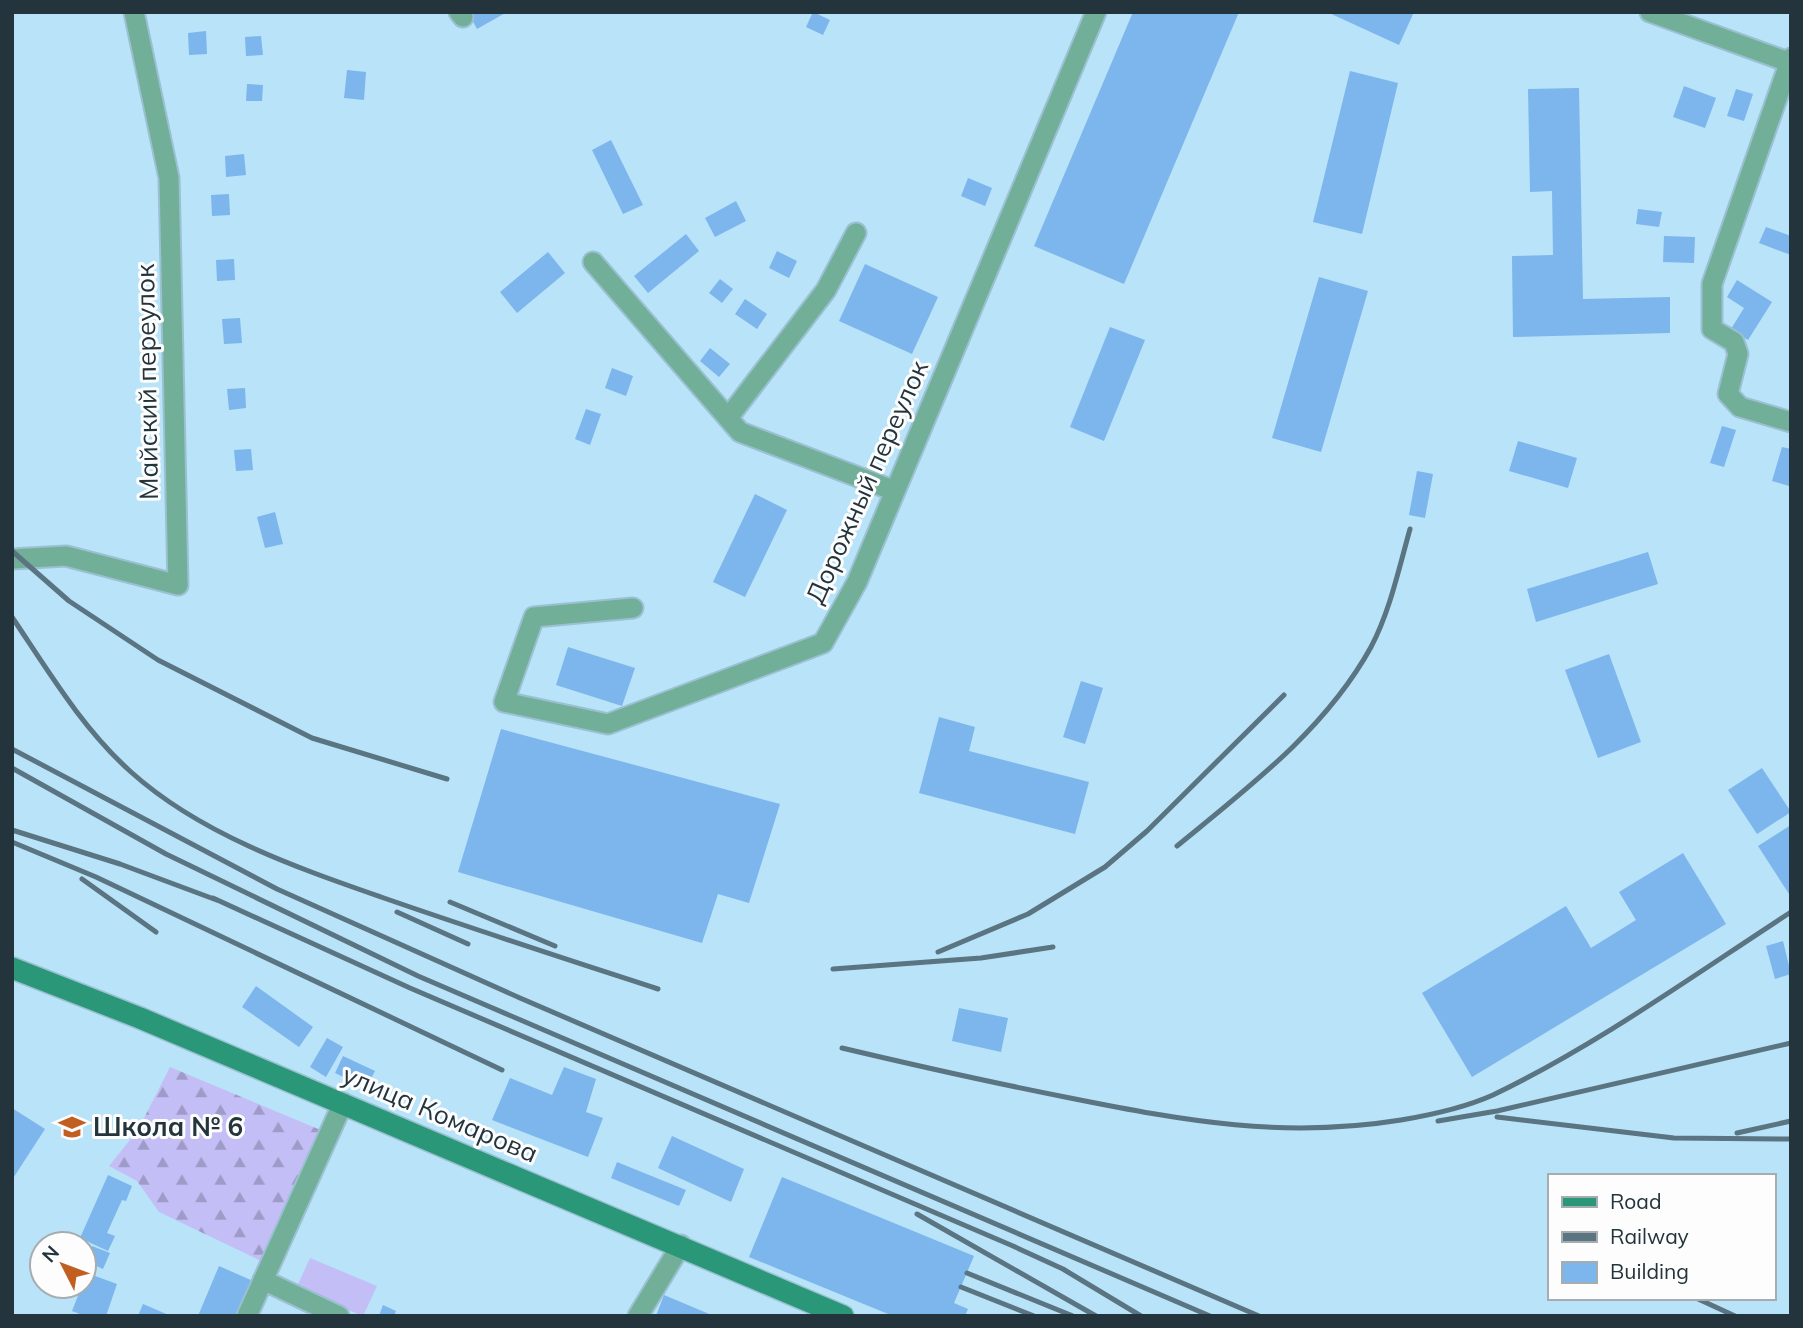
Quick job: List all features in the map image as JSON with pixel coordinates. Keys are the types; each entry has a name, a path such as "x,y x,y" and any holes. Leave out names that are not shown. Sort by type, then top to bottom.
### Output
{"main road":[{"name":"улица Комарова","path":"12,968 343,1103 843,1316"}],"street":[{"name":"Майский переулок","path":"12,559 66,556 178,585 169,178 134,12"},
{"name":"Дорожный переулок","path":"633,608 534,617 504,702 608,724 823,643 857,582 1096,12"},
{"path":"1650,12 1790,61 1712,284 1712,329 1734,342 1738,354 1728,394 1740,407 1791,422"},
{"path":"728,418 826,290 856,233"},
{"path":"593,262 740,432 895,491"},
{"path":"247,1316 343,1103"},
{"path":"638,1316 681,1245"},
{"path":"263,1280 340,1316"}],"green space":[{"path":"170,1067 323,1131 261,1261 159,1212 137,1181 109,1166 138,1130"},
{"path":"310,1258 377,1286 363,1316 296,1289"}],"building":[{"path":"468,12 507,12 477,29"},
{"path":"813,12 830,20 823,35 806,27"},
{"path":"1133,12 1239,12 1124,284 1034,246"},
{"path":"1327,12 1414,12 1399,45"},
{"path":"206,31 207,54 189,55 188,33"},
{"path":"261,36 263,55 246,56 245,37"},
{"path":"347,70 366,72 364,100 344,98"},
{"path":"1350,71 1398,83 1362,234 1313,222"},
{"path":"247,84 263,85 262,101 246,101"},
{"path":"1684,86 1716,98 1705,128 1673,117"},
{"path":"1579,88 1583,299 1670,297 1670,333 1513,337 1512,256 1553,255 1552,191 1530,192 1528,89"},
{"path":"1736,89 1753,94 1744,121 1727,116"},
{"path":"611,140 643,205 623,214 592,150"},
{"path":"244,154 246,175 226,177 225,156"},
{"path":"968,178 992,188 985,206 961,196"},
{"path":"229,194 230,215 212,216 211,195"},
{"path":"736,201 746,221 715,237 705,218"},
{"path":"1638,209 1662,212 1659,227 1636,224"},
{"path":"1766,227 1791,236 1791,255 1759,243"},
{"path":"686,234 699,251 648,293 634,276"},
{"path":"1664,236 1695,237 1694,263 1663,262"},
{"path":"777,251 797,261 789,278 769,268"},
{"path":"548,252 565,273 517,313 500,292"},
{"path":"234,259 235,280 217,281 216,260"},
{"path":"865,264 938,297 912,354 839,321"},
{"path":"1319,277 1368,291 1321,452 1272,438"},
{"path":"720,279 733,289 722,303 709,293"},
{"path":"1737,280 1772,302 1748,340 1731,329 1744,308 1727,297"},
{"path":"745,299 767,314 757,329 735,314"},
{"path":"240,318 242,343 224,344 222,319"},
{"path":"1110,327 1145,340 1104,441 1070,427"},
{"path":"710,348 730,364 719,377 700,361"},
{"path":"612,368 633,376 626,396 605,388"},
{"path":"245,388 246,408 229,410 227,389"},
{"path":"586,409 601,414 590,445 575,439"},
{"path":"1722,426 1736,430 1724,467 1710,463"},
{"path":"1518,441 1577,458 1568,488 1509,471"},
{"path":"1782,447 1791,449 1789,486 1772,481"},
{"path":"251,449 253,470 236,471 234,450"},
{"path":"1417,471 1433,474 1425,518 1409,515"},
{"path":"755,494 787,510 745,597 713,582"},
{"path":"275,512 283,544 265,548 257,517"},
{"path":"1648,552 1658,584 1536,622 1527,589"},
{"path":"568,647 635,668 622,706 556,685"},
{"path":"1609,654 1641,742 1598,758 1565,670"},
{"path":"1081,681 1103,688 1085,744 1063,737"},
{"path":"939,717 975,727 969,751 1089,782 1075,834 919,793"},
{"path":"501,729 780,804 749,903 718,894 702,943 458,872"},
{"path":"1762,768 1791,812 1757,834 1728,790"},
{"path":"1791,825 1791,897 1758,846"},
{"path":"1683,853 1726,924 1472,1077 1422,993 1566,906 1591,948 1636,920 1619,892"},
{"path":"1783,941 1791,974 1775,979 1766,946"},
{"path":"256,986 313,1027 299,1047 242,1007"},
{"path":"959,1008 1008,1018 1001,1052 952,1041"},
{"path":"327,1038 343,1047 326,1077 310,1067"},
{"path":"343,1056 375,1071 366,1088 335,1073"},
{"path":"564,1067 596,1079 586,1112 603,1118 588,1157 492,1120 510,1078 552,1095"},
{"path":"12,1108 45,1129 12,1180"},
{"path":"672,1136 744,1169 731,1202 658,1168"},
{"path":"617,1162 686,1190 679,1206 611,1178"},
{"path":"108,1175 132,1186 126,1201 122,1200 107,1233 115,1236 108,1251 98,1246 98,1230 84,1230"},
{"path":"782,1177 974,1256 954,1303 968,1309 965,1316 893,1316 749,1257"},
{"path":"98,1248 110,1253 103,1269 98,1267"},
{"path":"219,1266 253,1281 238,1316 198,1316"},
{"path":"98,1277 117,1284 106,1316 85,1316 72,1311 76,1300 98,1300"},
{"path":"664,1295 714,1316 656,1316"},
{"path":"143,1304 171,1316 138,1316"},
{"path":"383,1305 396,1311 394,1316 379,1316"}],"railway":[{"path":"1177,846 1284,755 1309,730 1353,677 1384,619 1410,529"},
{"path":"12,551 69,601 158,660 312,738 447,779"},
{"path":"12,617 67,699 113,755 158,794 218,831 315,874 658,989"},
{"path":"938,952 1028,914 1105,867 1147,831 1284,695"},
{"path":"12,749 277,889 520,998 1259,1316"},
{"path":"12,768 166,854 418,976 1210,1316"},
{"path":"12,830 120,864 222,902"},
{"path":"12,842 96,877 502,1070"},
{"path":"82,879 156,932"},
{"path":"213,898 410,988 1013,1246 1063,1269 1141,1316"},
{"path":"450,902 555,946"},
{"path":"397,912 468,944"},
{"path":"842,1048 1042,1092 1194,1120 1235,1125 1316,1128 1401,1120 1471,1104 1532,1075 1645,1008 1791,912"},
{"path":"833,969 981,958 1053,947"},
{"path":"1438,1121 1497,1111 1791,1043"},
{"path":"1497,1117 1674,1138 1791,1139"},
{"path":"1737,1133 1791,1121"},
{"path":"917,1214 1096,1316"},
{"path":"967,1273 1073,1316"},
{"path":"961,1287 1034,1316"},
{"path":"1700,1300 1735,1316"}],"place":[{"name":"Школа № 6","path":"72,1127"}]}
